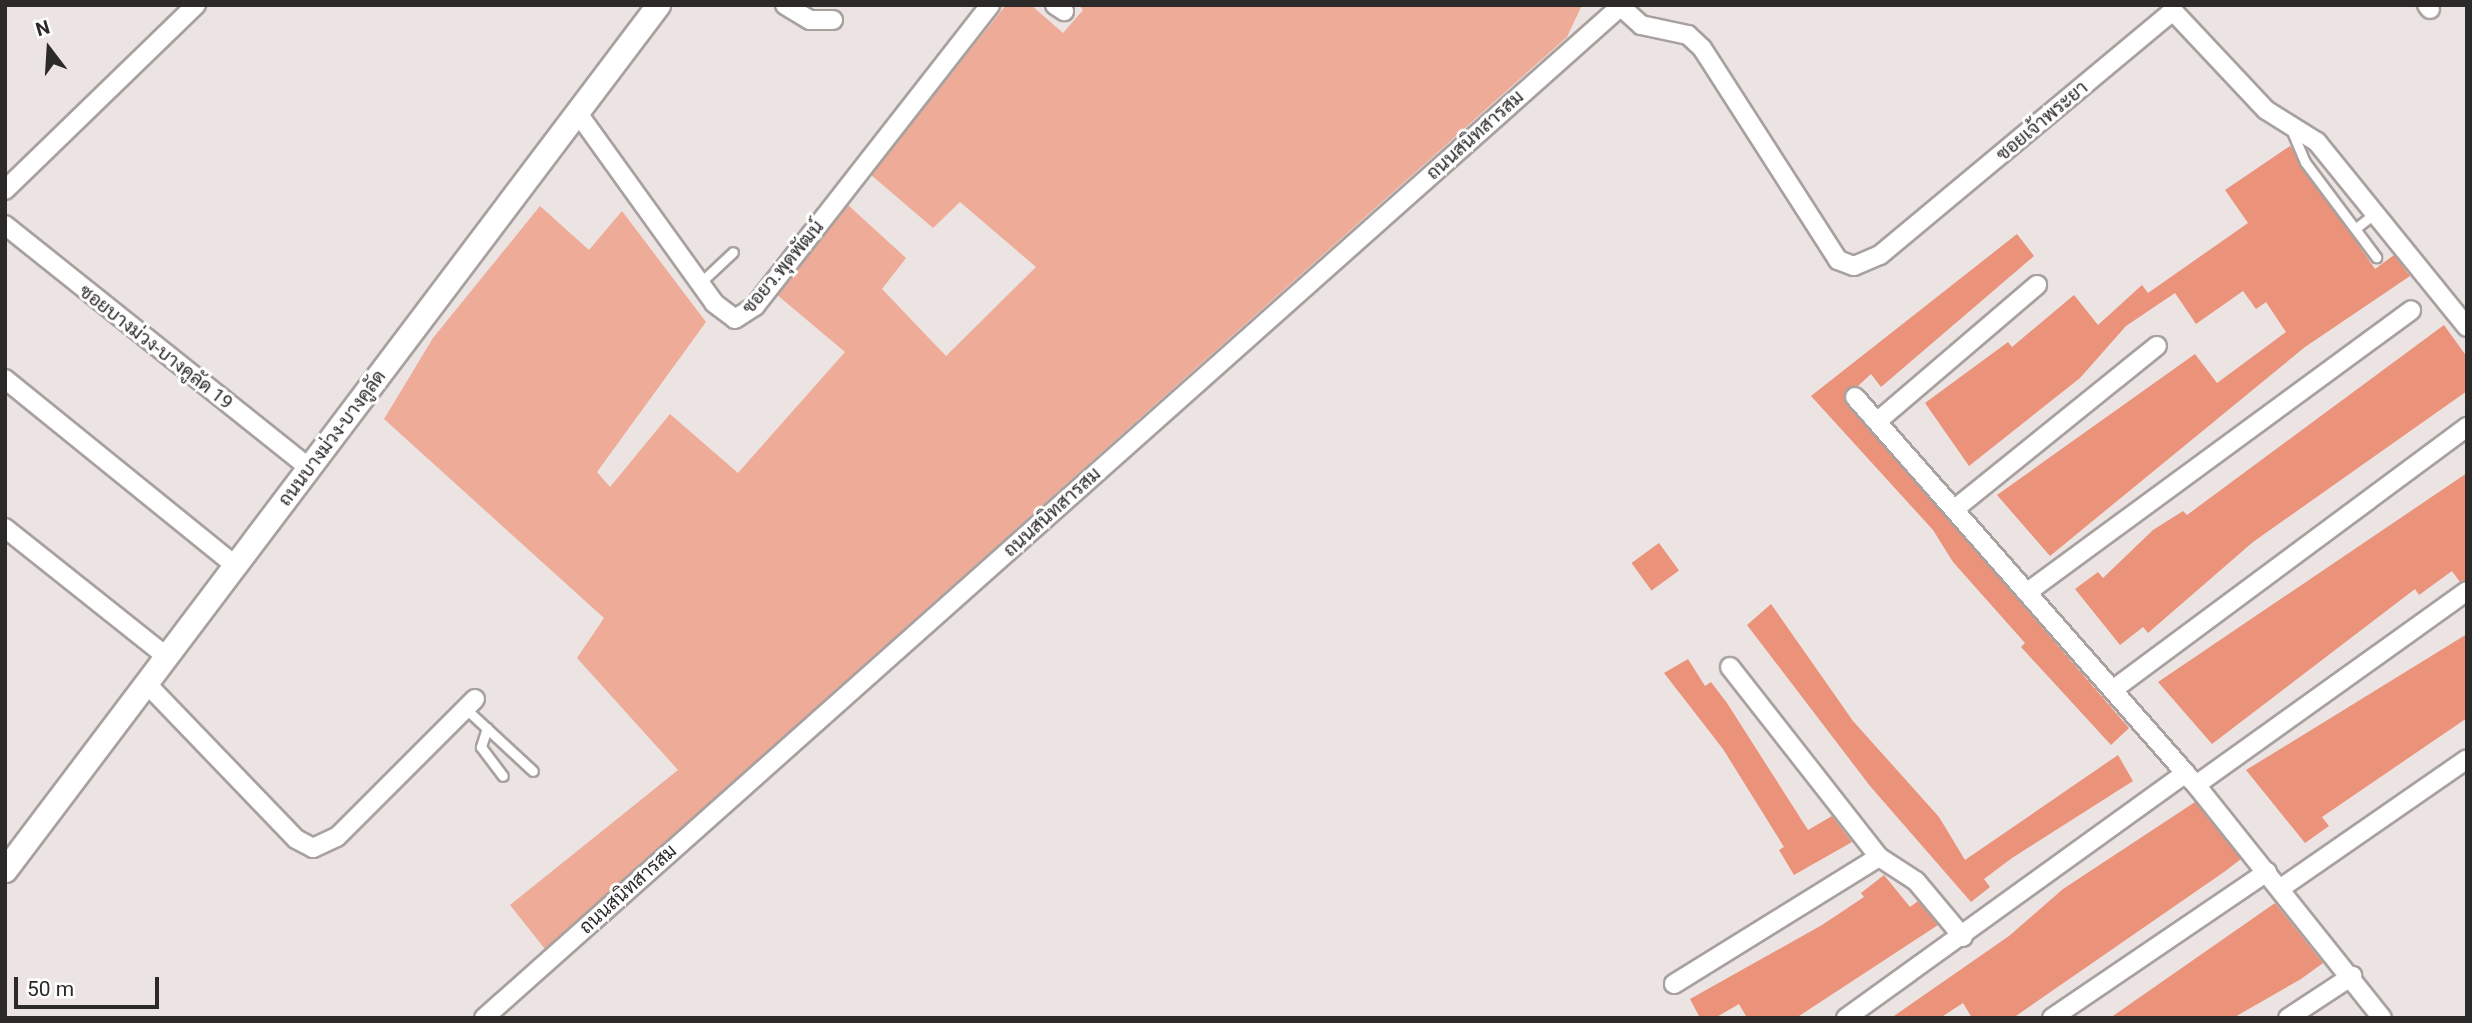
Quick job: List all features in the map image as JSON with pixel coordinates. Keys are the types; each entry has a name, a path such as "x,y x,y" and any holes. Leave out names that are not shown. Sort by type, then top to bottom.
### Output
{"street":[{"path":"5,190 196,5"},
{"name":"ถนนบางม่วง-บางคูลัด","path":"5,870 658,5"},
{"path":"785,5 810,20 833,20"},
{"name":"ซอยว.พุดพัฒน์","path":"577,112 726,315 745,316 990,5"},
{"name":"ซอยเจ้าพระยา","path":"1619,6 1641,25 1688,36 1702,48 1838,260 1854,266 1880,255 2176,8 2291,128 2317,142 2467,327"},
{"name":"ถนนสนิทสารสม","path":"484,1018 1619,6"},
{"name":"ซอยบางม่วง-บางคูลัด 19","path":"5,225 309,468"},
{"path":"1879,420 2037,285"},
{"path":"2029,591 2411,310"},
{"path":"1956,508 2157,346"},
{"path":"5,379 236,566"},
{"path":"1854,397 1879,420 2191,779 2352,976 2382,1018"},
{"path":"2114,689 2467,427"},
{"path":"5,528 166,656"},
{"path":"1846,1018 2467,591"},
{"path":"1730,667 1879,857 1916,881 1963,937"},
{"path":"146,683 296,839 313,848 337,836 471,704"},
{"path":"2281,888 2467,759"},
{"path":"1674,984 1879,857"},
{"path":"2052,1018 2267,872"},
{"path":"2288,1018 2352,976"}],"lane":[{"path":"2291,128 2305,162 2376,257"},
{"path":"2356,228 2375,213"},
{"path":"700,283 733,252"},
{"path":"471,704 487,728 533,771"},
{"path":"487,728 481,747 503,776"}],"shaded area":[{"path":"1006,5 1031,5 1063,33 1083,10 1079,5 1582,5 1567,37 545,949 510,905 678,770 577,658 604,618 384,419 433,338 540,206 589,250 622,211 706,322 597,472 610,487 670,414 738,473 845,352 776,294 848,205 906,258 882,289 946,356 1036,267 960,202 933,228 870,174"}],"building":[{"path":"2290,146 2375,269 2394,255 2410,276 2305,347 2050,556 1997,495 2195,354 2217,383 2286,332 2266,302 2256,309 2243,291 2196,324 2175,293 2126,326 2080,378 1969,466 1925,403 2008,342 2012,347 2074,295 2098,325 2142,285 2148,293 2248,223 2225,190"},
{"path":"2017,234 2034,256 1881,387 1871,374 1844,399 2129,728 2111,745 2021,647 2025,643 1953,562 1933,530 1811,396"},
{"path":"2444,325 2467,357 2467,391 2253,542 2148,633 2143,627 2120,645 2075,589 2098,572 2103,578 2153,530 2183,511 2187,515"},
{"path":"2467,473 2467,580 2460,582 2452,571 2419,595 2415,589 2212,744 2158,682"},
{"path":"1659,543 1679,571 1651,590 1631,563"},
{"path":"1771,604 1853,721 1939,817 1965,860 2118,755 2133,781 2012,858 1984,879 1990,887 1971,902 1870,786 1747,625"},
{"path":"2467,634 2467,718 2322,817 2329,826 2305,843 2246,770"},
{"path":"1688,659 1705,686 1711,682 1727,703 1808,830 1832,816 1852,842 1794,875 1779,850 1784,847 1723,749 1664,673"},
{"path":"2195,802 2241,859 2224,872 2013,1018 1972,1018 1963,1003 1940,1018 1891,1018 2009,936 2063,889"},
{"path":"1884,875 1910,907 1918,901 1938,925 1796,1018 1747,1018 1739,1004 1715,1018 1700,1018 1690,999 1822,925 1864,897 1861,893"},
{"path":"2275,903 2323,963 2301,979 2233,1018 2110,1018"}]}
